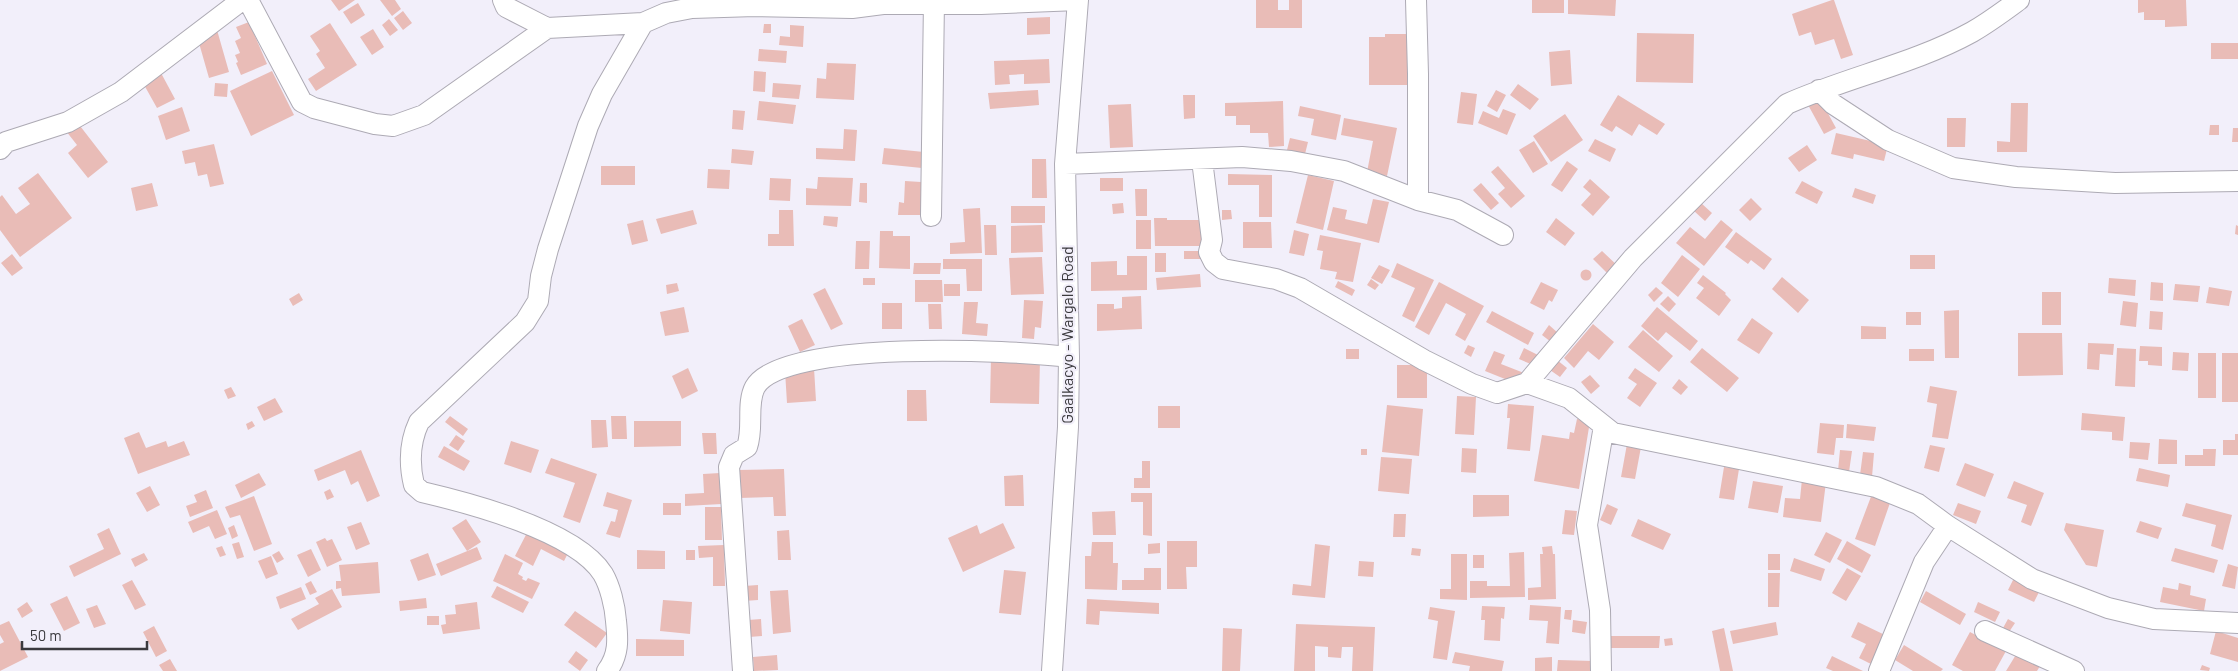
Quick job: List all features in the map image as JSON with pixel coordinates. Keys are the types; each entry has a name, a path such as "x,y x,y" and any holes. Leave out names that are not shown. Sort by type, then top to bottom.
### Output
{"street":[{"path":"2,143 68,122 121,92 242,0"},
{"path":"248,0 302,102 314,108 375,124 393,126 424,115 547,28"},
{"path":"503,0 506,7 547,28 643,23 692,4 755,3 852,8 934,1 1014,3 1078,0"},
{"name":"Gaalkacyo - Wargalo Road","path":"1052,671 1068,427 1069,357 1065,164 1078,0"},
{"path":"1416,0 1418,200"},
{"path":"1202,160 1212,240 1209,252 1214,262 1223,269 1276,278 1300,288 1424,360 1472,384 1497,393 1527,383 1633,258 1787,104 1819,90 1914,58 1971,32 2019,0"},
{"path":"930,216 934,1"},
{"path":"607,671 617,653 616,610 603,574 592,562 564,540 481,508 422,492 414,485 411,459 414,433 419,422 526,322 536,308 548,249 588,126 602,94 643,23"},
{"path":"1819,90 1833,104 1888,140 1953,168 2016,177 2115,182 2238,181"},
{"path":"1065,164 1242,158 1291,161 1344,171 1418,200 1457,210 1503,235"},
{"path":"743,671 729,467 734,455 747,447 755,388 763,379 775,370 800,363 860,354 946,350 1023,352 1069,357"},
{"path":"1527,383 1569,398 1613,433 1876,487 1918,504 1948,526 2032,579 2108,608 2154,619 2238,623"},
{"path":"1601,671 1600,610 1587,525 1604,426"},
{"path":"1878,671 1924,562 1948,526"},
{"path":"1985,631 2074,671"}],"building":[{"path":"331,0 355,0 339,11"},
{"path":"380,0 395,0 401,9 392,16"},
{"path":"1256,0 1278,0 1278,10 1289,10 1289,0 1302,0 1302,28 1256,28"},
{"path":"1532,0 1564,0 1564,13 1532,13"},
{"path":"1568,0 1616,0 1615,16 1568,14"},
{"path":"1834,0 1853,55 1841,59 1834,39 1815,45 1811,32 1799,36 1792,14"},
{"path":"2138,0 2186,0 2187,26 2165,27 2165,20 2144,20 2144,12 2138,13"},
{"path":"358,3 365,15 351,24 343,12"},
{"path":"403,11 412,23 403,30 394,18"},
{"path":"1050,17 1050,34 1027,35 1027,18"},
{"path":"389,19 398,30 390,36 382,25"},
{"path":"249,22 267,64 241,75 235,55 240,53 235,41 241,38 236,27"},
{"path":"330,23 357,65 316,91 308,79 325,68 316,54 320,51 310,36"},
{"path":"764,24 771,24 771,33 763,33"},
{"path":"790,25 804,26 803,47 779,45 780,36 790,37"},
{"path":"373,29 384,47 372,55 360,37"},
{"path":"217,30 229,72 209,78 197,36"},
{"path":"1637,33 1694,34 1693,83 1636,82"},
{"path":"1385,34 1408,34 1408,85 1369,85 1369,37 1385,37"},
{"path":"2211,43 2238,43 2238,59 2211,59"},
{"path":"759,49 787,51 786,63 758,61"},
{"path":"1570,50 1572,84 1551,86 1549,52"},
{"path":"1049,59 1050,83 1024,84 1024,74 1009,75 1010,84 995,85 994,61"},
{"path":"827,63 856,64 854,100 816,98 817,78 826,79"},
{"path":"272,71 294,115 251,136 230,91"},
{"path":"754,71 766,72 765,92 753,91"},
{"path":"161,73 175,99 157,108 143,83"},
{"path":"215,83 228,84 227,97 214,96"},
{"path":"773,83 801,85 799,99 772,97"},
{"path":"1518,84 1539,99 1530,110 1510,95"},
{"path":"1038,90 1039,105 990,109 988,93"},
{"path":"1496,90 1506,95 1497,112 1487,106"},
{"path":"1461,92 1477,94 1473,125 1457,123"},
{"path":"1183,95 1195,95 1195,118 1184,119"},
{"path":"1618,95 1665,124 1657,135 1639,124 1632,136 1616,126 1612,132 1600,125"},
{"path":"1819,97 1836,128 1824,134 1807,103"},
{"path":"759,101 796,105 793,124 757,120"},
{"path":"1283,101 1284,146 1269,147 1268,133 1250,133 1250,125 1236,125 1236,116 1225,116 1225,103"},
{"path":"2011,103 2028,103 2027,152 1997,152 1997,141 2010,142"},
{"path":"1131,104 1133,147 1110,148 1108,105"},
{"path":"1300,106 1341,115 1336,140 1311,135 1314,119 1298,116"},
{"path":"182,107 190,131 166,140 158,116"},
{"path":"1503,109 1516,114 1507,135 1478,123 1483,111 1499,118"},
{"path":"733,110 745,111 743,130 732,129"},
{"path":"1565,114 1583,140 1551,162 1533,136"},
{"path":"1344,118 1397,128 1387,176 1367,172 1373,141 1341,135"},
{"path":"1947,118 1966,118 1965,147 1947,147"},
{"path":"77,122 108,162 88,178 68,153 77,145 66,131"},
{"path":"2210,125 2219,125 2219,135 2209,135"},
{"path":"2233,128 2238,128 2238,142 2232,142"},
{"path":"844,129 857,130 855,161 816,159 816,148 843,149"},
{"path":"1836,133 1888,145 1884,161 1854,154 1853,159 1831,154"},
{"path":"1290,138 1308,142 1304,158 1286,154"},
{"path":"1595,139 1616,149 1610,162 1588,151"},
{"path":"1534,141 1548,164 1533,173 1519,150"},
{"path":"214,144 224,184 210,187 207,174 198,176 195,162 185,164 182,151"},
{"path":"1807,145 1817,160 1799,172 1788,158"},
{"path":"884,148 924,152 922,168 882,164"},
{"path":"732,149 754,151 752,165 731,163"},
{"path":"1032,159 1046,159 1047,198 1032,198"},
{"path":"1567,161 1578,169 1562,192 1551,185"},
{"path":"601,166 635,166 635,185 601,185"},
{"path":"1498,166 1525,196 1511,208 1498,194 1505,188 1491,172"},
{"path":"708,169 730,170 729,189 707,188"},
{"path":"38,173 72,218 20,257 0,230 0,197 2,195 16,214 30,204 18,188"},
{"path":"1228,174 1272,175 1272,217 1259,217 1259,185 1228,185"},
{"path":"1308,175 1334,181 1323,230 1296,223"},
{"path":"818,177 853,178 851,206 806,205 806,188 817,189"},
{"path":"770,178 791,179 790,201 769,200"},
{"path":"1100,178 1123,178 1123,191 1100,191"},
{"path":"1590,179 1610,197 1593,216 1581,205 1591,194 1583,187"},
{"path":"905,181 921,182 921,215 898,215 899,202 904,203"},
{"path":"1802,181 1823,192 1817,204 1795,193"},
{"path":"152,183 158,206 136,211 131,188"},
{"path":"860,183 867,183 867,203 859,202"},
{"path":"1481,183 1499,203 1491,210 1473,190"},
{"path":"1855,188 1876,195 1873,204 1852,197"},
{"path":"1135,189 1147,189 1147,216 1136,216"},
{"path":"1751,198 1762,209 1750,221 1739,210"},
{"path":"1373,199 1389,202 1379,243 1327,230 1333,207 1347,210 1345,219 1367,224"},
{"path":"1123,203 1124,213 1113,214 1112,204"},
{"path":"1701,203 1712,213 1705,221 1694,211"},
{"path":"1011,206 1045,206 1045,223 1011,223"},
{"path":"980,208 982,253 950,254 950,243 965,242 963,209"},
{"path":"693,210 697,224 661,234 656,219"},
{"path":"779,210 793,210 794,246 768,246 768,234 779,234"},
{"path":"1222,210 1231,210 1232,219 1222,220"},
{"path":"824,216 838,217 837,227 823,225"},
{"path":"1154,218 1203,220 1203,246 1155,246"},
{"path":"1556,218 1575,233 1565,246 1546,232"},
{"path":"643,220 648,241 632,245 627,224"},
{"path":"1136,220 1151,220 1151,249 1136,249"},
{"path":"1721,220 1733,230 1704,266 1676,243 1690,227 1705,239"},
{"path":"1243,222 1271,222 1272,248 1243,248"},
{"path":"984,225 996,225 997,255 985,255"},
{"path":"1042,225 1043,252 1011,253 1011,226"},
{"path":"2236,225 2238,226 2238,235 2235,234"},
{"path":"1294,230 1309,234 1304,256 1289,253"},
{"path":"880,231 893,231 893,236 910,236 910,269 879,268"},
{"path":"1736,232 1772,259 1764,270 1751,260 1748,264 1725,247"},
{"path":"1320,235 1361,243 1353,282 1335,279 1337,272 1320,269 1323,251 1317,250"},
{"path":"856,241 870,241 869,269 855,269"},
{"path":"1184,251 1201,251 1201,259 1184,259"},
{"path":"1602,251 1620,268 1611,277 1593,259"},
{"path":"1155,253 1166,253 1166,272 1155,272"},
{"path":"12,254 23,268 12,276 1,263"},
{"path":"1682,255 1700,269 1678,297 1661,283"},
{"path":"1910,255 1935,255 1935,269 1910,269"},
{"path":"1127,256 1147,256 1147,290 1091,291 1091,262 1117,261 1117,275 1127,275"},
{"path":"1042,257 1044,294 1011,295 1009,258"},
{"path":"943,259 982,259 982,291 967,291 966,269 943,269"},
{"path":"914,263 941,263 940,274 913,274"},
{"path":"1397,263 1434,280 1414,322 1402,316 1415,288 1391,277"},
{"path":"1379,265 1390,270 1382,284 1371,278"},
{"path":"1586,269 1592,275 1586,281 1580,275"},
{"path":"1200,274 1201,287 1157,290 1156,278"},
{"path":"1703,275 1726,293 1731,300 1719,316 1696,298 1704,288 1697,283"},
{"path":"1782,277 1809,300 1798,313 1772,289"},
{"path":"863,278 875,278 875,285 863,285"},
{"path":"2109,278 2136,280 2135,296 2108,293"},
{"path":"1371,279 1379,285 1375,290 1367,285"},
{"path":"915,280 942,280 943,302 915,302"},
{"path":"1338,281 1355,290 1352,296 1335,287"},
{"path":"1439,282 1484,306 1465,341 1455,335 1466,314 1446,303 1429,335 1415,327"},
{"path":"1541,282 1558,290 1552,302 1549,300 1544,310 1530,303"},
{"path":"2151,282 2163,283 2163,301 2150,300"},
{"path":"677,283 679,291 667,294 666,285"},
{"path":"944,284 960,284 960,296 944,296"},
{"path":"2175,284 2200,286 2198,302 2173,300"},
{"path":"1656,287 1663,293 1654,302 1648,295"},
{"path":"2209,287 2232,291 2229,306 2206,303"},
{"path":"825,288 843,324 831,330 813,294"},
{"path":"2042,292 2061,292 2061,325 2042,325"},
{"path":"299,293 303,300 293,306 289,299"},
{"path":"1141,296 1142,329 1097,331 1097,304 1114,304 1114,309 1122,308 1122,297"},
{"path":"1668,296 1676,304 1669,312 1660,304"},
{"path":"1024,300 1043,301 1041,328 1035,327 1034,339 1022,338"},
{"path":"2123,301 2138,303 2136,327 2120,325"},
{"path":"964,302 978,302 976,323 988,324 987,336 962,334"},
{"path":"882,303 902,303 902,329 882,329"},
{"path":"928,304 941,304 942,329 929,329"},
{"path":"684,307 689,332 665,336 660,312"},
{"path":"1657,307 1698,341 1690,351 1666,332 1658,341 1641,326"},
{"path":"1959,310 1959,358 1945,358 1944,311"},
{"path":"1492,311 1534,333 1528,345 1486,322"},
{"path":"2150,311 2163,312 2162,330 2149,329"},
{"path":"1906,312 1921,312 1921,325 1906,325"},
{"path":"1752,318 1773,333 1759,354 1737,340"},
{"path":"802,319 815,345 800,352 788,326"},
{"path":"1593,324 1614,342 1599,360 1588,351 1574,368 1564,358"},
{"path":"1549,325 1558,333 1551,342 1542,335"},
{"path":"1861,326 1886,327 1886,339 1861,339"},
{"path":"1643,330 1673,356 1659,372 1628,347"},
{"path":"2018,333 2062,333 2063,375 2018,376"},
{"path":"2088,343 2114,344 2113,355 2100,354 2099,370 2087,369"},
{"path":"1468,345 1475,348 1471,357 1464,353"},
{"path":"2140,346 2162,347 2162,366 2148,365 2148,361 2139,361"},
{"path":"1524,348 1538,355 1533,365 1519,359"},
{"path":"1702,348 1739,378 1727,392 1690,362"},
{"path":"2117,348 2136,349 2135,387 2115,386"},
{"path":"1346,349 1359,349 1359,359 1346,359"},
{"path":"1909,349 1934,349 1934,361 1909,361"},
{"path":"1494,351 1505,355 1501,364 1524,373 1521,380 1512,377 1510,381 1485,371"},
{"path":"2173,352 2189,353 2188,371 2172,370"},
{"path":"2198,353 2216,353 2216,398 2198,398"},
{"path":"2222,353 2238,353 2238,402 2222,402"},
{"path":"991,358 1040,359 1039,404 990,403"},
{"path":"1557,360 1567,368 1560,377 1550,370"},
{"path":"1397,365 1427,365 1427,398 1397,398"},
{"path":"688,368 698,391 682,399 672,376"},
{"path":"814,368 816,401 787,403 785,371"},
{"path":"1635,368 1657,383 1640,407 1627,398 1637,384 1628,378"},
{"path":"1590,375 1600,386 1591,394 1581,382"},
{"path":"1679,379 1688,387 1681,395 1672,388"},
{"path":"1930,386 1957,391 1948,439 1932,437 1937,404 1927,402"},
{"path":"231,387 236,396 228,399 224,390"},
{"path":"907,390 926,390 927,421 907,421"},
{"path":"1457,396 1476,397 1474,435 1455,434"},
{"path":"275,398 283,412 264,421 257,407"},
{"path":"1508,404 1534,406 1530,451 1507,449 1510,418 1507,418"},
{"path":"1387,405 1423,409 1419,456 1382,452"},
{"path":"1158,406 1180,406 1180,428 1158,428"},
{"path":"2082,413 2125,417 2123,441 2112,440 2112,432 2081,430"},
{"path":"450,416 468,429 463,436 445,422"},
{"path":"611,416 626,416 627,439 612,439"},
{"path":"1577,419 1590,421 1579,489 1534,481 1542,435 1569,439 1570,432 1574,433"},
{"path":"591,420 606,420 608,447 592,448"},
{"path":"252,421 255,426 248,430 246,424"},
{"path":"634,421 681,421 681,446 634,447"},
{"path":"1820,423 1844,425 1843,438 1836,438 1834,455 1817,453"},
{"path":"1847,424 1876,427 1874,441 1846,438"},
{"path":"139,432 146,448 166,441 168,447 184,441 190,455 138,474 124,438"},
{"path":"702,433 716,433 717,454 704,454"},
{"path":"2235,434 2238,434 2238,455 2223,455 2223,440 2235,440"},
{"path":"456,435 465,441 458,451 449,445"},
{"path":"2159,439 2177,440 2177,464 2158,464"},
{"path":"511,441 539,450 531,473 504,464"},
{"path":"2130,442 2150,443 2148,460 2129,458"},
{"path":"1627,444 1641,447 1635,479 1621,477"},
{"path":"1930,445 1945,448 1939,472 1924,468"},
{"path":"444,446 470,461 464,471 438,457"},
{"path":"1462,448 1477,449 1476,473 1461,472"},
{"path":"1361,449 1367,449 1367,455 1361,455"},
{"path":"2203,449 2216,449 2215,466 2185,466 2185,455 2203,455"},
{"path":"361,450 380,496 367,502 358,481 351,485 345,470 318,481 314,470"},
{"path":"1840,450 1852,451 1849,472 1838,471"},
{"path":"1863,452 1874,453 1872,477 1860,475"},
{"path":"1381,457 1412,459 1409,494 1378,491"},
{"path":"551,458 597,474 580,523 563,517 575,483 545,473"},
{"path":"1142,461 1150,461 1150,488 1134,488 1134,478 1142,478"},
{"path":"1965,463 1994,474 1985,497 1956,485"},
{"path":"1724,467 1739,469 1734,500 1719,498"},
{"path":"2139,468 2170,475 2168,487 2136,481"},
{"path":"784,469 786,516 774,516 773,497 739,498 738,470"},
{"path":"259,473 266,485 241,498 235,485"},
{"path":"720,473 722,504 685,506 685,494 704,493 703,474"},
{"path":"1023,475 1024,506 1005,506 1004,476"},
{"path":"1802,479 1826,482 1821,522 1783,517 1785,498 1800,499"},
{"path":"1753,481 1783,486 1778,513 1748,508"},
{"path":"2014,481 2044,493 2031,526 2021,522 2027,505 2007,498"},
{"path":"150,486 160,505 147,512 136,493"},
{"path":"330,489 334,497 327,500 324,492"},
{"path":"206,490 213,508 190,517 186,506 197,502 194,495"},
{"path":"607,492 632,500 620,538 606,534 611,521 615,522 618,510 603,506"},
{"path":"1131,493 1152,493 1152,536 1143,535 1143,502 1131,502"},
{"path":"1872,494 1891,500 1875,546 1855,539"},
{"path":"1473,495 1509,495 1509,516 1473,517"},
{"path":"254,496 272,544 254,551 240,515 230,518 225,507"},
{"path":"663,503 681,503 681,515 663,515"},
{"path":"1958,503 1981,511 1976,524 1953,515"},
{"path":"2186,503 2232,515 2223,550 2211,546 2216,525 2182,516"},
{"path":"1607,504 1618,509 1611,525 1600,520"},
{"path":"705,507 721,507 722,540 705,540"},
{"path":"217,510 227,534 215,539 209,526 193,533 188,522"},
{"path":"1565,510 1577,511 1574,535 1562,534"},
{"path":"1115,511 1116,535 1093,535 1092,512"},
{"path":"1394,514 1406,514 1405,537 1393,537"},
{"path":"466,519 481,542 467,551 452,528"},
{"path":"1638,519 1671,534 1663,550 1631,536"},
{"path":"2140,521 2162,528 2158,539 2136,532"},
{"path":"361,522 370,544 356,550 347,527"},
{"path":"1003,523 1015,548 963,572 948,538 977,525 980,534"},
{"path":"2066,523 2104,530 2097,567 2086,565 2064,530"},
{"path":"234,525 238,536 232,539 228,528"},
{"path":"530,527 570,549 564,561 541,549 533,566 515,556"},
{"path":"109,528 121,554 74,577 69,566 104,549 97,534"},
{"path":"789,530 791,560 778,560 777,531"},
{"path":"1826,532 1842,540 1830,563 1814,555"},
{"path":"325,538 327,541 332,539 342,560 327,567 316,542"},
{"path":"1167,541 1197,541 1197,567 1186,567 1187,589 1167,589"},
{"path":"1847,541 1871,555 1862,573 1837,559"},
{"path":"239,542 244,557 237,559 232,544"},
{"path":"1092,542 1113,542 1113,563 1118,563 1117,590 1085,589 1085,556 1091,556"},
{"path":"1160,543 1160,553 1148,554 1148,544"},
{"path":"1315,544 1330,546 1325,598 1292,595 1293,584 1311,586"},
{"path":"724,545 725,586 713,586 713,557 699,558 698,546"},
{"path":"222,546 226,555 220,557 216,548"},
{"path":"1552,546 1553,554 1555,554 1556,599 1528,600 1528,588 1541,587 1540,554 1543,554 1542,547"},
{"path":"477,547 482,559 441,576 436,564"},
{"path":"1412,548 1421,549 1420,556 1411,555"},
{"path":"2175,548 2218,560 2214,573 2171,561"},
{"path":"311,549 321,570 308,577 297,555"},
{"path":"637,550 665,551 665,569 637,569"},
{"path":"686,550 695,550 695,560 686,560"},
{"path":"279,551 284,559 277,563 272,555"},
{"path":"1524,552 1525,597 1470,598 1470,581 1487,581 1487,586 1510,586 1509,553"},
{"path":"144,553 148,560 135,567 131,559"},
{"path":"428,553 436,575 418,581 410,560"},
{"path":"505,554 523,563 518,574 523,577 522,579 526,581 528,578 540,583 532,599 493,581"},
{"path":"1451,554 1467,554 1467,600 1440,599 1440,589 1451,589"},
{"path":"1768,554 1780,554 1780,570 1768,570"},
{"path":"1473,555 1484,555 1484,568 1473,568"},
{"path":"271,556 278,574 266,579 258,561"},
{"path":"1794,558 1825,569 1821,581 1790,571"},
{"path":"1359,561 1374,562 1373,577 1358,576"},
{"path":"378,562 380,593 342,596 341,588 336,589 336,581 341,581 339,565"},
{"path":"2228,564 2238,567 2235,589 2222,586"},
{"path":"1144,568 1161,568 1161,590 1122,590 1122,580 1144,580"},
{"path":"1847,568 1861,576 1846,601 1832,593"},
{"path":"1004,570 1026,572 1021,615 999,613"},
{"path":"1768,573 1780,573 1779,607 1768,607"},
{"path":"2014,578 2040,590 2034,602 2008,590"},
{"path":"132,580 146,605 135,610 122,585"},
{"path":"311,581 317,592 310,595 305,584"},
{"path":"2179,583 2191,586 2190,595 2206,599 2204,611 2160,602 2163,587 2178,590"},
{"path":"758,585 758,600 744,601 744,586"},
{"path":"497,586 529,602 523,613 491,597"},
{"path":"301,587 306,599 280,609 276,597"},
{"path":"332,589 342,607 298,630 291,619 319,604 315,598"},
{"path":"788,590 791,632 773,634 770,591"},
{"path":"1926,591 1966,614 1960,625 1920,602"},
{"path":"67,596 80,623 64,631 50,604"},
{"path":"426,598 427,608 400,611 399,601"},
{"path":"1087,599 1159,603 1159,614 1100,611 1099,625 1086,624"},
{"path":"663,600 692,602 690,634 660,631"},
{"path":"27,602 33,611 22,618 17,609"},
{"path":"477,602 480,629 443,634 441,625 446,624 445,615 456,614 455,605"},
{"path":"1978,602 2000,612 1995,622 1974,612"},
{"path":"97,605 106,624 94,628 86,609"},
{"path":"1530,605 1561,607 1559,644 1546,643 1548,621 1529,620"},
{"path":"1482,606 1505,607 1504,619 1501,618 1500,641 1484,640 1485,620 1481,620"},
{"path":"1430,607 1455,611 1447,660 1433,658 1438,621 1428,619"},
{"path":"1565,610 1572,610 1571,620 1564,619"},
{"path":"575,611 607,633 596,648 564,625"},
{"path":"427,616 439,616 439,625 427,625"},
{"path":"761,619 762,636 749,637 748,620"},
{"path":"2008,619 2015,623 2009,632 2003,628"},
{"path":"1573,620 1587,622 1585,634 1572,632"},
{"path":"9,621 28,657 0,671 0,644 4,642 0,635 0,625"},
{"path":"1776,622 1778,635 1733,644 1730,631"},
{"path":"1858,622 1887,636 1873,665 1859,658 1866,644 1851,637"},
{"path":"1296,624 1375,627 1373,671 1352,671 1353,647 1342,647 1341,658 1328,657 1328,647 1315,646 1315,671 1294,671"},
{"path":"154,626 167,651 156,657 143,632"},
{"path":"1223,628 1242,629 1240,671 1222,671"},
{"path":"1724,628 1733,671 1720,671 1712,631"},
{"path":"2216,631 2238,638 2238,662 2210,654"},
{"path":"1970,632 2006,651 1995,671 1963,671 1952,665"},
{"path":"1610,636 1660,636 1659,648 1610,648"},
{"path":"1672,638 1673,645 1665,646 1664,639"},
{"path":"636,639 684,640 684,656 636,656"},
{"path":"1904,645 1943,669 1941,671 1913,671 1895,660"},
{"path":"576,651 588,660 580,671 568,662"},
{"path":"1455,652 1504,661 1502,671 1469,671 1470,666 1452,663"},
{"path":"2017,653 2040,666 2037,671 2006,671"},
{"path":"777,655 778,670 754,671 753,657"},
{"path":"1832,656 1863,671 1833,671 1826,668"},
{"path":"1552,657 1552,671 1535,671 1535,658"},
{"path":"170,659 177,671 163,671 159,665"},
{"path":"1558,660 1593,661 1593,671 1557,671"},
{"path":"2202,665 2210,668 2209,671 2200,670"}]}
